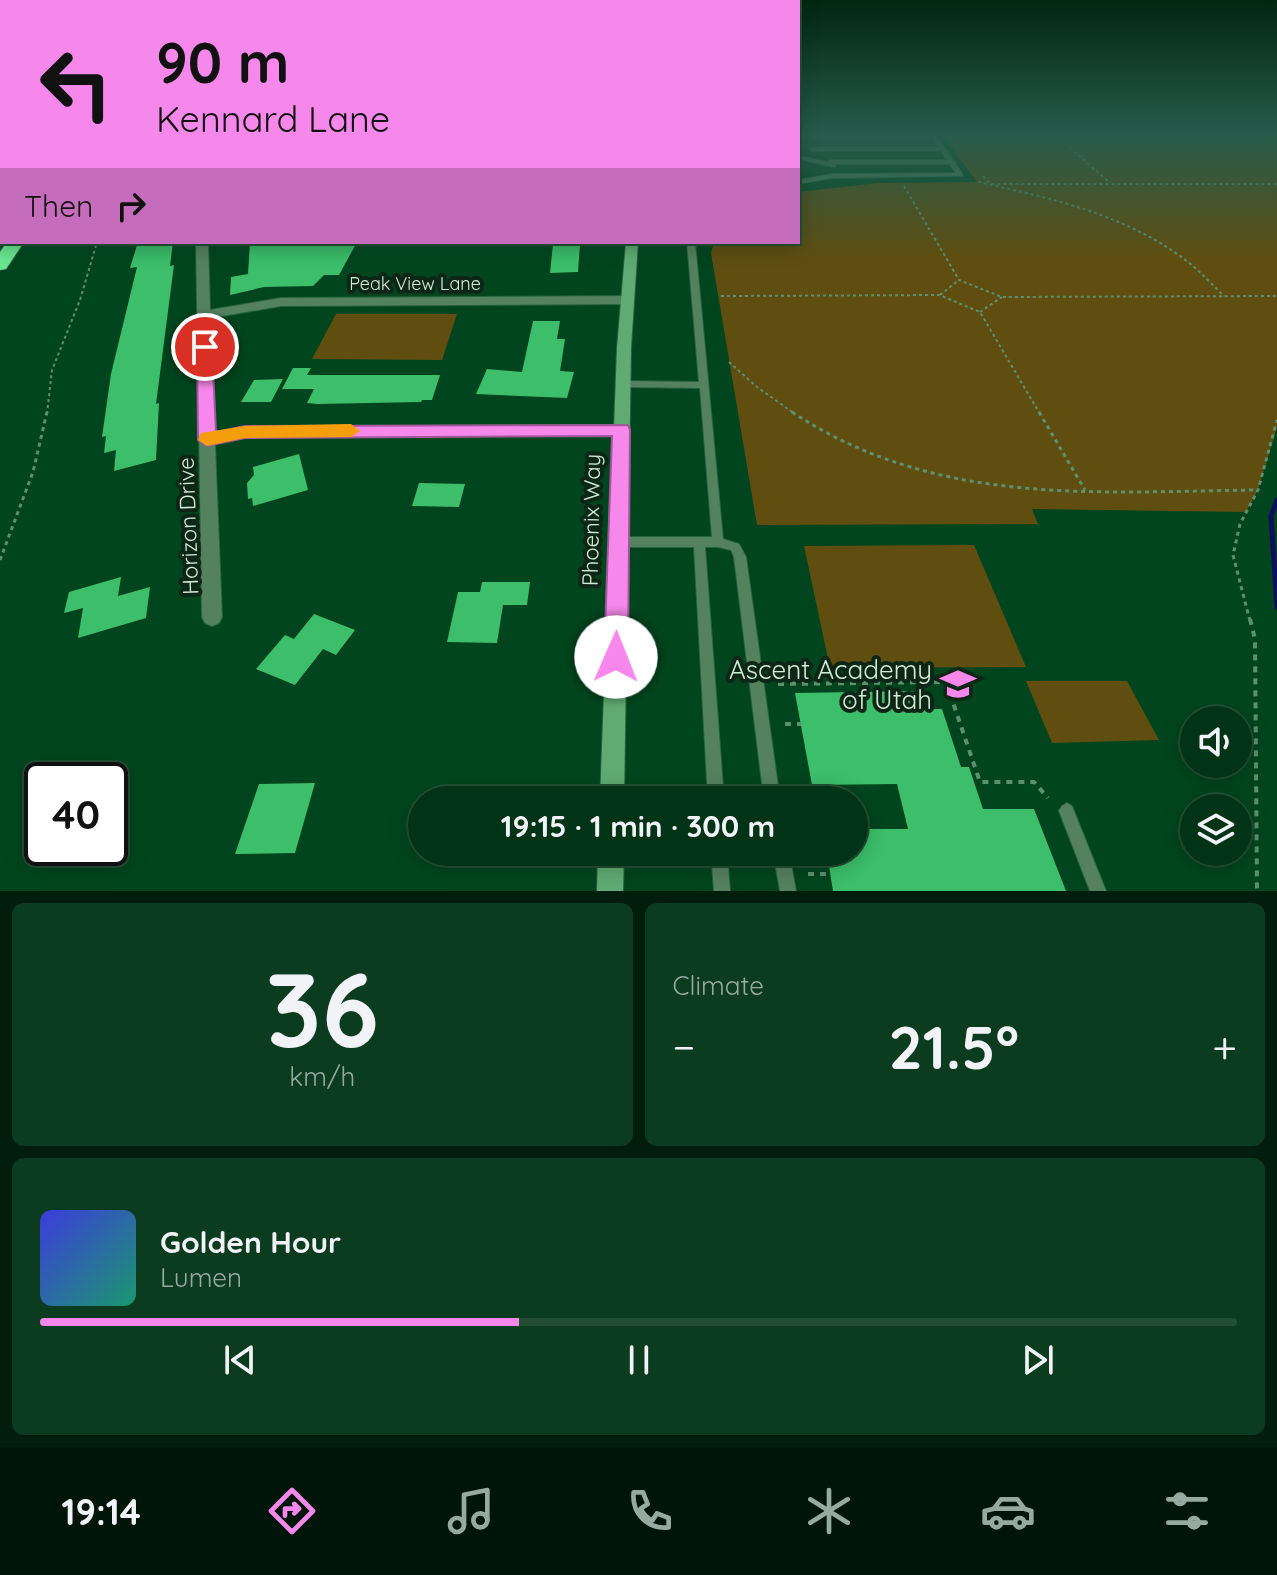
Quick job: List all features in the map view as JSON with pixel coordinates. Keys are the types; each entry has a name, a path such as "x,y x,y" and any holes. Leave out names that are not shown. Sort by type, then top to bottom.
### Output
{"highway":[{"path":"0,265 15,244"}],"street":[{"name":"Horizon Drive","path":"202,244 212,617"},
{"name":"Phoenix Way","path":"612,786 623,384 632,244"},
{"name":"Peak View Lane","path":"204,315 281,302 627,300"},
{"path":"207,440 245,432 622,430"},
{"path":"610,891 611,866"}],"lane":[{"path":"800,182 838,177"},
{"path":"691,244 718,542"},
{"path":"623,384 704,385"},
{"path":"619,542 718,542 735,547 740,557 770,786"},
{"path":"699,542 715,786"},
{"path":"1067,811 1098,891"},
{"path":"720,866 722,891"},
{"path":"784,866 788,891"}],"path":[{"path":"984,177 990,184 1277,184"},
{"path":"1103,177 1111,184"},
{"path":"978,182 1052,198 1141,233 1187,262 1224,296"},
{"path":"902,183 959,280 1002,297 1277,296"},
{"path":"0,560 33,472 46,421 52,370 80,300 96,244"},
{"path":"939,295 959,280"},
{"path":"721,296 939,295 980,312 1085,490"},
{"path":"980,312 1002,297"},
{"path":"729,362 742,376 802,423 855,452 892,466 977,486 1025,490 1258,490"},
{"path":"1257,891 1255,639 1233,555 1240,524 1258,490 1277,420"},
{"path":"778,684 946,682 980,782 1034,782 1048,798"},
{"path":"785,724 801,724"},
{"path":"808,874 830,874"}],"shaded area":[{"path":"973,177 1277,177 1277,427 1258,490 1246,512 1032,509 1038,524 757,525 711,253 713,244 800,244 800,192 878,183 977,182"},
{"path":"336,314 457,314 442,360 312,359"},
{"path":"974,545 1026,667 830,668 804,546"},
{"path":"1026,681 1127,681 1159,740 1052,743"}],"building":[{"path":"137,244 173,244 170,266 174,265 156,404 159,403 156,460 114,471 116,450 104,453 106,436 102,437 111,374 137,267 130,268"},
{"path":"250,244 356,244 339,275 324,275 313,286 264,287 230,295 231,277 248,274"},
{"path":"553,244 580,244 578,272 550,273"},
{"path":"533,321 560,321 557,339 565,339 560,371 574,372 567,398 476,394 487,369 522,372"},
{"path":"293,368 311,368 307,375 440,375 432,400 317,404 307,403 314,389 282,389"},
{"path":"283,379 271,402 241,402 254,380"},
{"path":"299,454 308,490 253,506 252,498 248,499 247,483 254,475 253,467"},
{"path":"419,483 465,484 459,507 412,506"},
{"path":"121,577 118,596 150,587 146,618 78,638 83,608 64,613 69,592"},
{"path":"482,582 530,582 527,605 503,605 497,643 447,642 458,592 480,592"},
{"path":"314,614 355,630 336,655 323,649 295,685 256,669 285,635 294,639"},
{"name":"Ascent Academy of Utah","path":"919,691 924,709 942,709 961,767 969,767 983,809 1034,809 1066,891 833,891 829,866 868,866 868,829 908,829 897,784 812,785 795,693"},
{"path":"315,783 295,853 235,854 259,784"}],"waterway":[{"path":"1277,500 1271,516 1277,607"}],"slow traffic":[{"path":"207,437 207,440 245,432 351,431"}],"place":[{"name":"Ascent Academy of Utah","path":"958,684"}],"route":[{"path":"205,347 207,440 245,432 622,430 616,657"}]}
